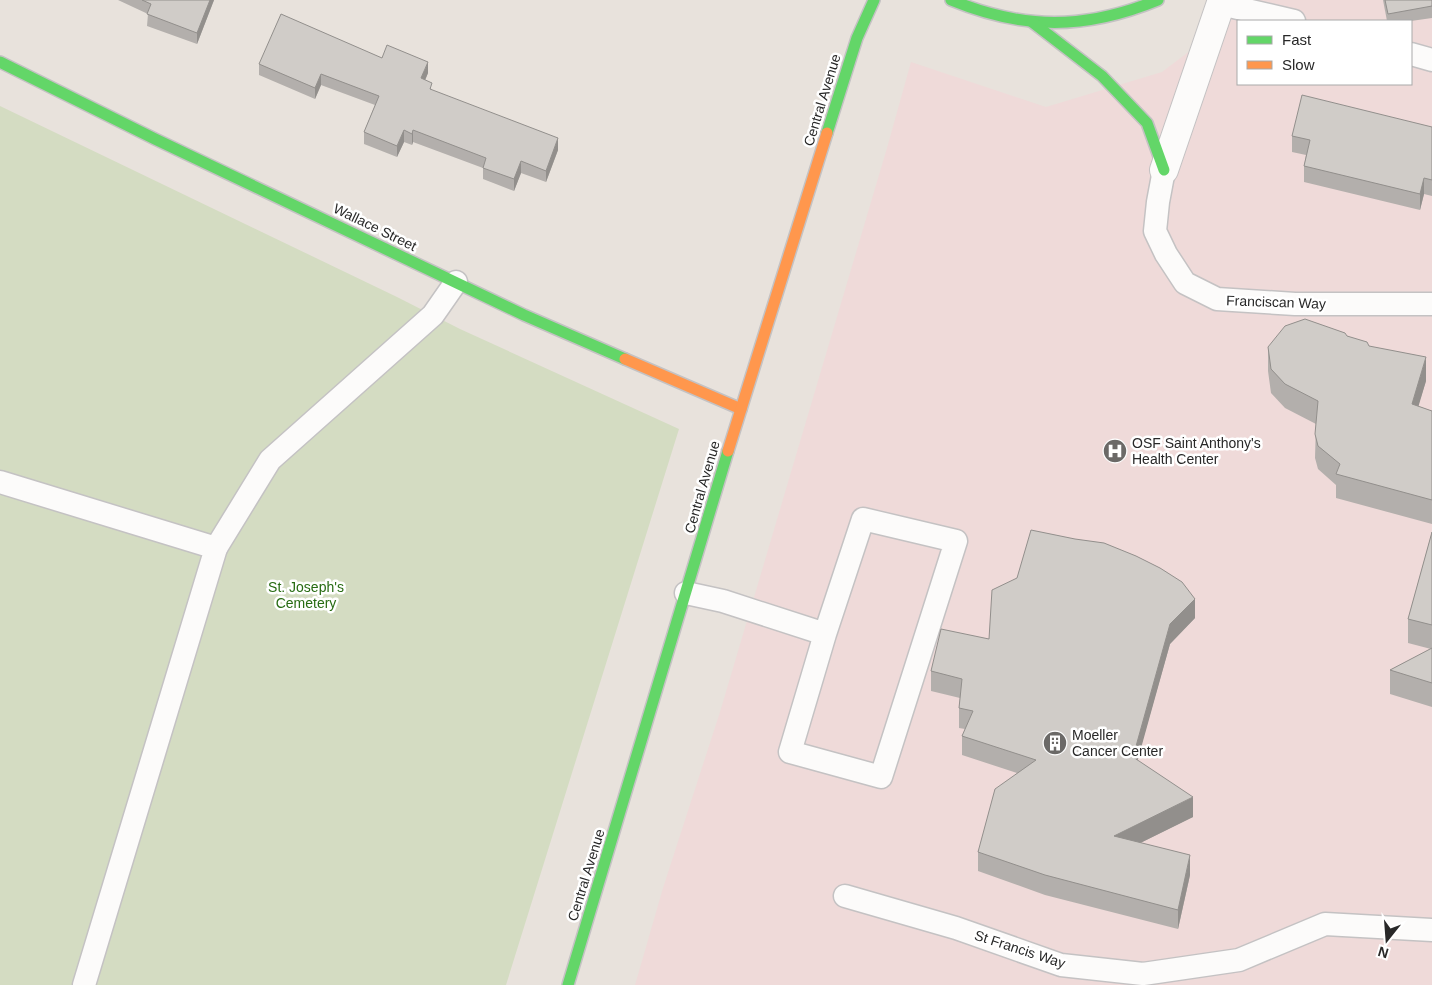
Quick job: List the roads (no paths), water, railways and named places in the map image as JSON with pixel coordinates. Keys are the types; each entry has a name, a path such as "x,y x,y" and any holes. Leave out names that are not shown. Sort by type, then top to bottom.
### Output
{"street":[{"name":"Central Avenue","path":"568,985 741,409 857,38 874,0"},
{"path":"950,0 996,16 1032,22 1071,22 1110,17 1158,0"},
{"name":"Franciscan Way","path":"1164,170 1222,2"},
{"path":"1032,22 1102,76 1147,124 1164,170"},
{"name":"Wallace Street","path":"0,62 524,315 741,409"}],"lane":[{"path":"1222,2 1290,20"},
{"path":"1412,54 1432,60"},
{"name":"Franciscan Way","path":"1164,170 1155,231 1166,254 1185,283 1217,299 1285,304 1432,304"},
{"path":"84,985 216,548 270,460 433,315 456,282"},
{"path":"0,482 216,548"},
{"path":"863,519 956,542 882,777 790,752 826,634 863,519"},
{"path":"686,593 723,601 826,634"},
{"name":"St Francis Way","path":"845,896 956,928 1061,965 1143,974 1239,960 1325,924 1432,930"}],"place":[{"name":"OSF Saint Anthony's Health Center","path":"1115,451"},
{"name":"Moeller Cancer Center","path":"1055,743"}],"park label":[{"name":"St. Joseph's Cemetery","path":"306,596"}]}
